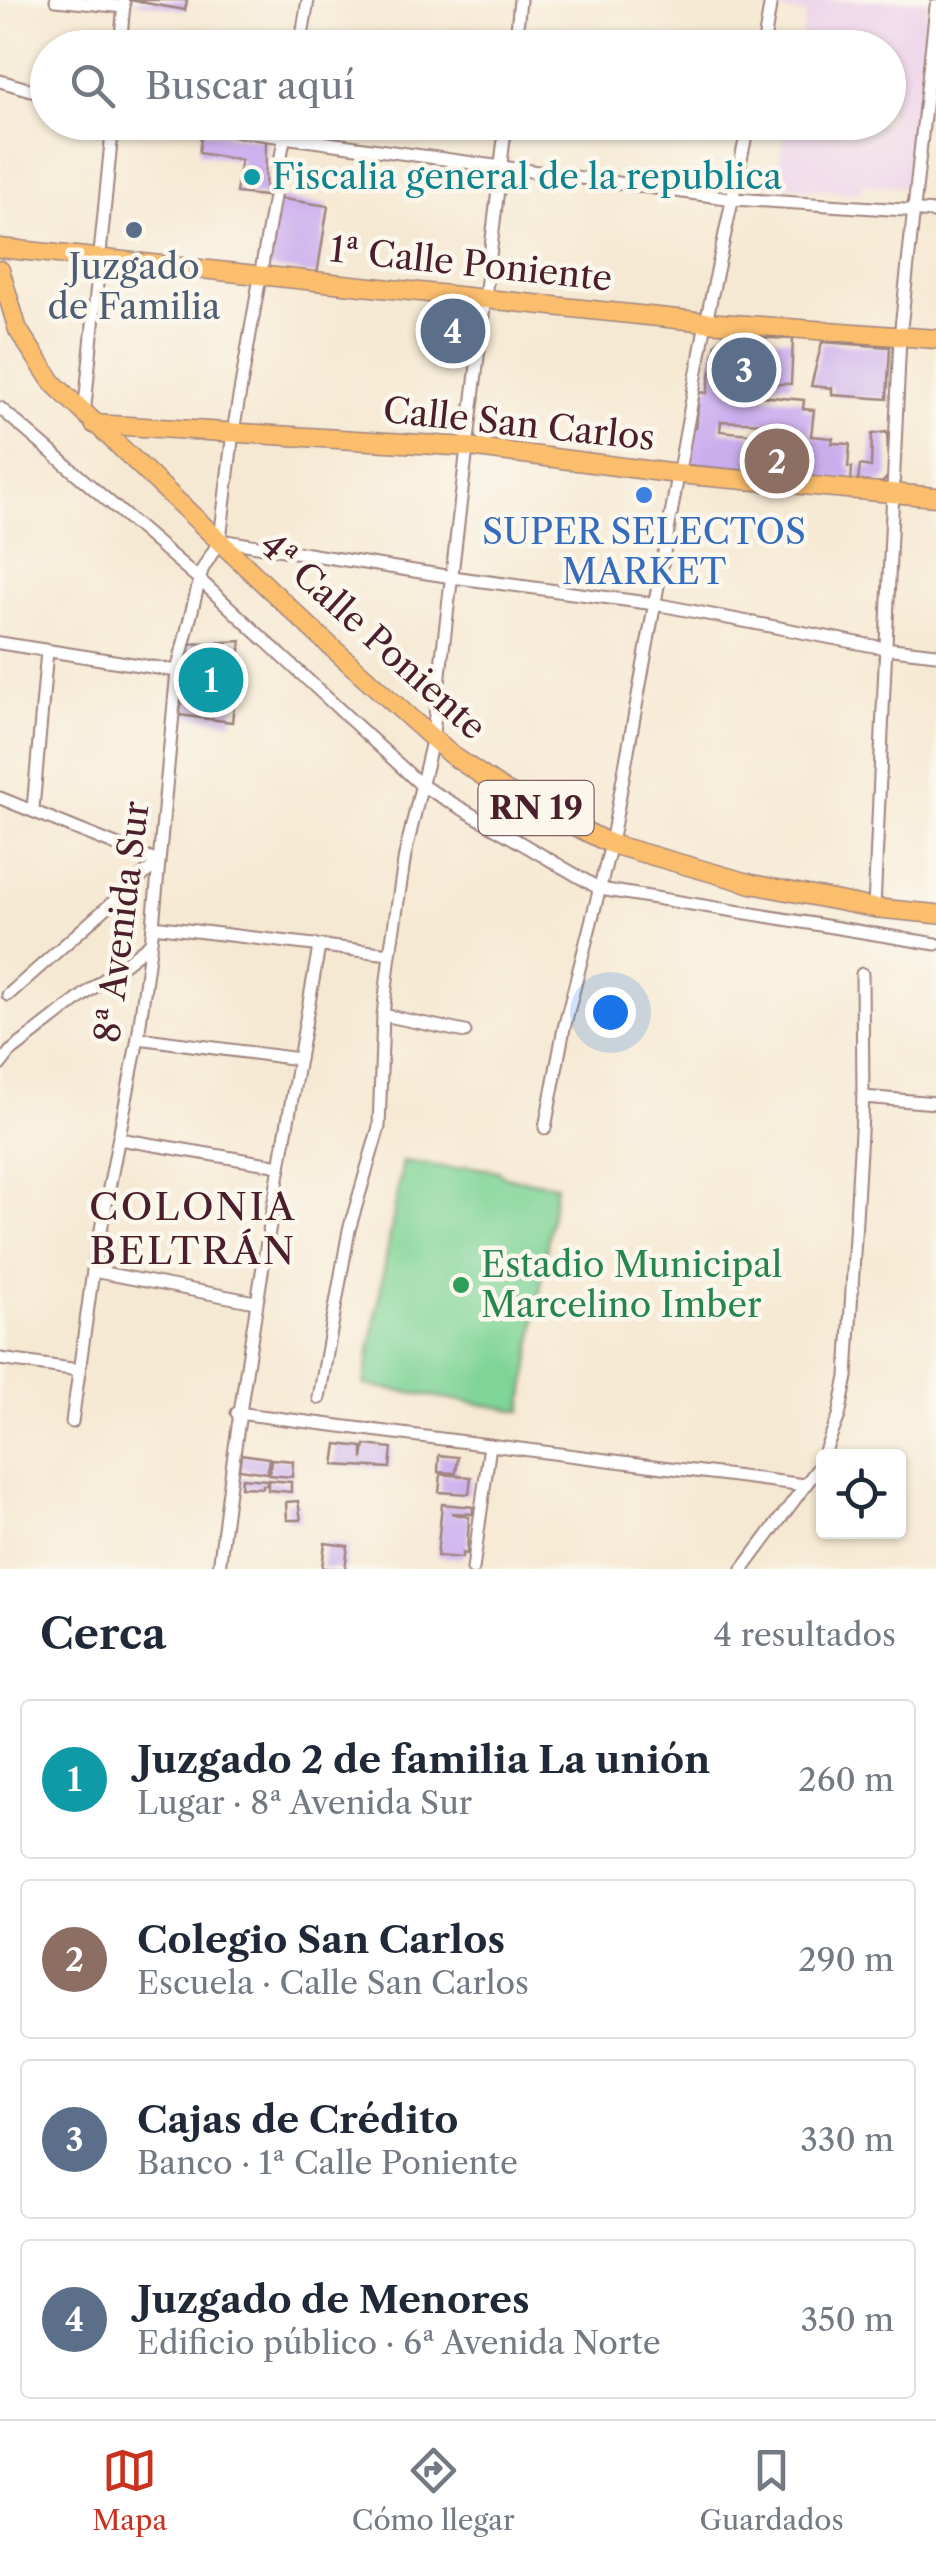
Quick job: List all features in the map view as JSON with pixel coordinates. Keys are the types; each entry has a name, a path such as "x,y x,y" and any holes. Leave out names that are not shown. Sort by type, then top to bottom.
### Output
{"main road":[{"name":"1ª Calle Poniente","path":"0,248 706,322 936,339"},
{"name":"4ª Calle Poniente","path":"0,270 26,346 53,384 432,741 507,792 611,844 752,884 874,908 936,914"},
{"name":"Calle San Carlos","path":"89,420 469,447 677,474 936,497"}],"street":[{"path":"56,0 124,4 122,30"},
{"path":"303,30 308,0"},
{"path":"517,30 520,0"},
{"path":"766,30 772,0"},
{"path":"874,908 900,337 936,6"},
{"path":"3,86 30,91"},
{"path":"89,420 110,140"},
{"name":"8ª Avenida Sur","path":"72,1422 94,1271 138,1038 153,926 177,671 200,580 220,540 233,432 284,140"},
{"path":"291,140 734,199 936,212"},
{"path":"318,1398 349,1230 379,1127 383,1015 390,954 405,855 432,741 504,140"},
{"path":"545,1128 564,1028 611,844 706,322 745,140"},
{"path":"0,408 200,580 421,785 600,889 936,944"},
{"path":"220,540 452,578 654,604 884,648 936,654"},
{"path":"0,643 177,671"},
{"path":"33,809 47,651"},
{"path":"0,798 158,862 8,995"},
{"path":"153,926 390,954"},
{"path":"0,1065 10,1052 150,944"},
{"path":"219,1569 255,1302 319,947"},
{"path":"743,1569 805,1485 830,1442 847,1377 863,1097 862,974"},
{"path":"383,1015 464,1032"},
{"path":"138,1038 299,1059"},
{"path":"863,1097 936,1103"},
{"path":"119,1139 280,1166"},
{"path":"94,1271 255,1302"},
{"path":"0,1359 79,1370"},
{"path":"238,1413 805,1485"},
{"path":"473,1569 490,1445"}],"shaded area":[{"path":"779,0 927,0 910,188 862,184 860,193 775,186 784,140 906,140 906,30 803,30 806,15 777,10"}],"green space":[{"name":"Estadio Municipal Marcelino Imber","path":"403,1161 498,1171 505,1177 556,1185 522,1411 364,1385"}],"building":[{"path":"129,0 187,0 185,10"},
{"name":"Fiscalia general de la republica","path":"201,140 266,141 265,196 236,193 241,160 199,153"},
{"path":"277,198 328,206 317,275 265,267"},
{"path":"723,336 793,339 791,384 774,384 774,372 762,371 761,396 804,400 803,409 814,410 811,436 850,444 851,481 687,465 699,392 707,393 716,343","holes":["721,421 784,424 783,431 769,430 768,446 750,444 751,434 720,431"]},
{"path":"822,342 890,347 887,399 832,395 832,388 811,386"},
{"path":"887,432 889,475 882,483 858,481 860,465 871,467 872,434"},
{"path":"241,641 232,722 179,715 190,644"},
{"path":"337,1444 363,1447 363,1459 365,1445 392,1448 390,1468 334,1465"},
{"path":"241,1454 269,1458 267,1473 239,1469"},
{"path":"439,1455 458,1457 456,1473 438,1472"},
{"path":"271,1459 293,1461 292,1477 269,1475"},
{"path":"441,1474 471,1477 469,1494 439,1492"},
{"path":"242,1478 267,1480 267,1485 241,1487"},
{"path":"268,1480 291,1482 291,1492 268,1490"},
{"path":"298,1501 301,1520 287,1520 286,1502"},
{"path":"442,1504 473,1507 473,1514 451,1513 469,1517 467,1554 462,1553 462,1558 437,1556"},
{"path":"325,1543 348,1546 345,1569 322,1568"}],"place":[{"name":"Fiscalia general de la republica","path":"252,177"},
{"name":"Juzgado de Familia","path":"134,230"},
{"name":"Juzgado de Menores","path":"453,331"},
{"name":"Cajas de Crédito","path":"744,370"},
{"name":"Colegio San Carlos","path":"777,461"},
{"name":"SUPER SELECTOS MARKET","path":"644,495"},
{"name":"Juzgado 2 de familia La unión","path":"211,680"},
{"name":"Estadio Municipal Marcelino Imber","path":"461,1285"}],"district":[{"name":"COLONIA BELTRÁN","path":"193,1229"}]}
